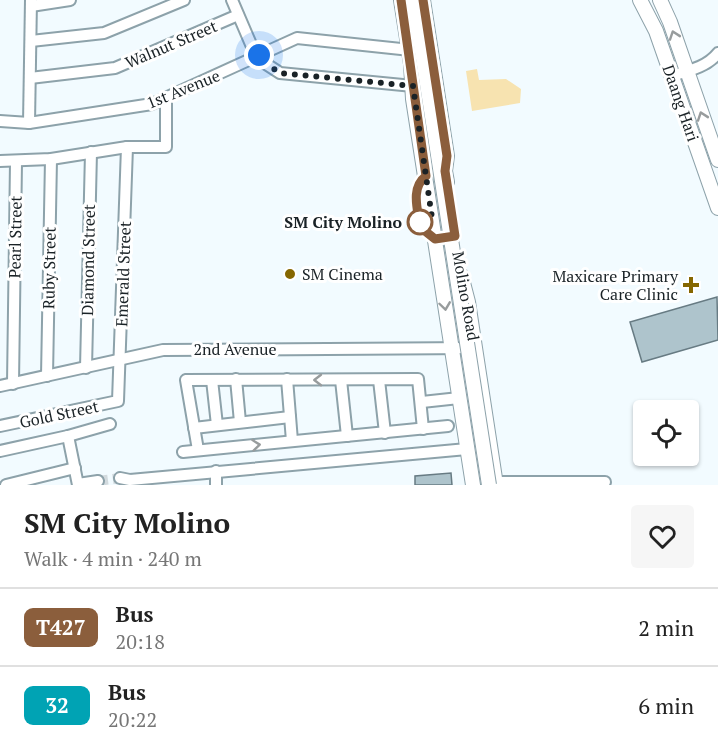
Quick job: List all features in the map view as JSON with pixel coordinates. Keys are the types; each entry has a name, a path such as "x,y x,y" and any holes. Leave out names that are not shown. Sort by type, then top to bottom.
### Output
{"main road":[{"name":"Molino Road","path":"401,0 473,485"},
{"name":"Molino Road","path":"408,0 491,484"},
{"name":"Molino Road","path":"414,0 491,484"},
{"name":"Molino Road","path":"423,0 447,156 445,171 475,348 491,484"},
{"name":"Daang Hari","path":"640,0 656,31 718,208"},
{"name":"Daang Hari","path":"660,0 718,160"}],"street":[{"path":"29,123 31,3 70,0"},
{"path":"31,41 104,33 184,0"},
{"path":"232,0 258,56 280,73 413,86"},
{"name":"Walnut Street","path":"30,78 115,68 238,15"},
{"name":"1st Avenue","path":"0,121 29,123 152,104 297,38 409,49 430,46"},
{"path":"670,71 687,71 713,60 718,53"},
{"path":"0,161 51,159 127,147 166,147 166,98"},
{"name":"Emerald Street","path":"118,401 127,147"},
{"name":"Diamond Street","path":"86,368 91,152"},
{"name":"Ruby Street","path":"47,376 51,159"},
{"name":"Pearl Street","path":"13,384 16,162"},
{"name":"2nd Avenue","path":"0,386 163,350 475,348"},
{"path":"198,450 186,380 418,379 423,429"},
{"path":"212,380 217,425"},
{"path":"236,380 240,422"},
{"path":"287,380 292,441"},
{"path":"342,380 347,436"},
{"path":"379,380 385,433"},
{"path":"422,402 459,398"},
{"name":"Gold Street","path":"0,426 118,401"},
{"path":"194,428 290,417"},
{"path":"0,451 110,424"},
{"path":"183,452 448,426"},
{"path":"68,436 78,484 98,481"},
{"path":"124,481 467,449"},
{"path":"6,485 75,468"},
{"path":"216,471 216,485"},
{"path":"491,484 605,482"}],"shaded area":[{"path":"477,69 479,80 506,79 521,89 520,103 472,111 466,71"}],"building":[{"path":"717,297 718,340 642,362 630,322"},
{"path":"451,473 452,485 415,485 415,476"}],"tunnel":[{"path":"98,481 120,478"}],"bus line":[{"name":"T427","path":"401,0 409,49 413,99 426,176 420,181 416,191 420,227 435,239 455,236 445,171 447,156 423,0"}],"place":[{"name":"SM City Molino","path":"420,222"},
{"name":"SM Cinema","path":"290,274"},
{"name":"Maxicare Primary Care Clinic","path":"691,285"}],"route":[{"path":"259,55 263,62 280,73 413,86 413,99 432,218 420,222"}]}
